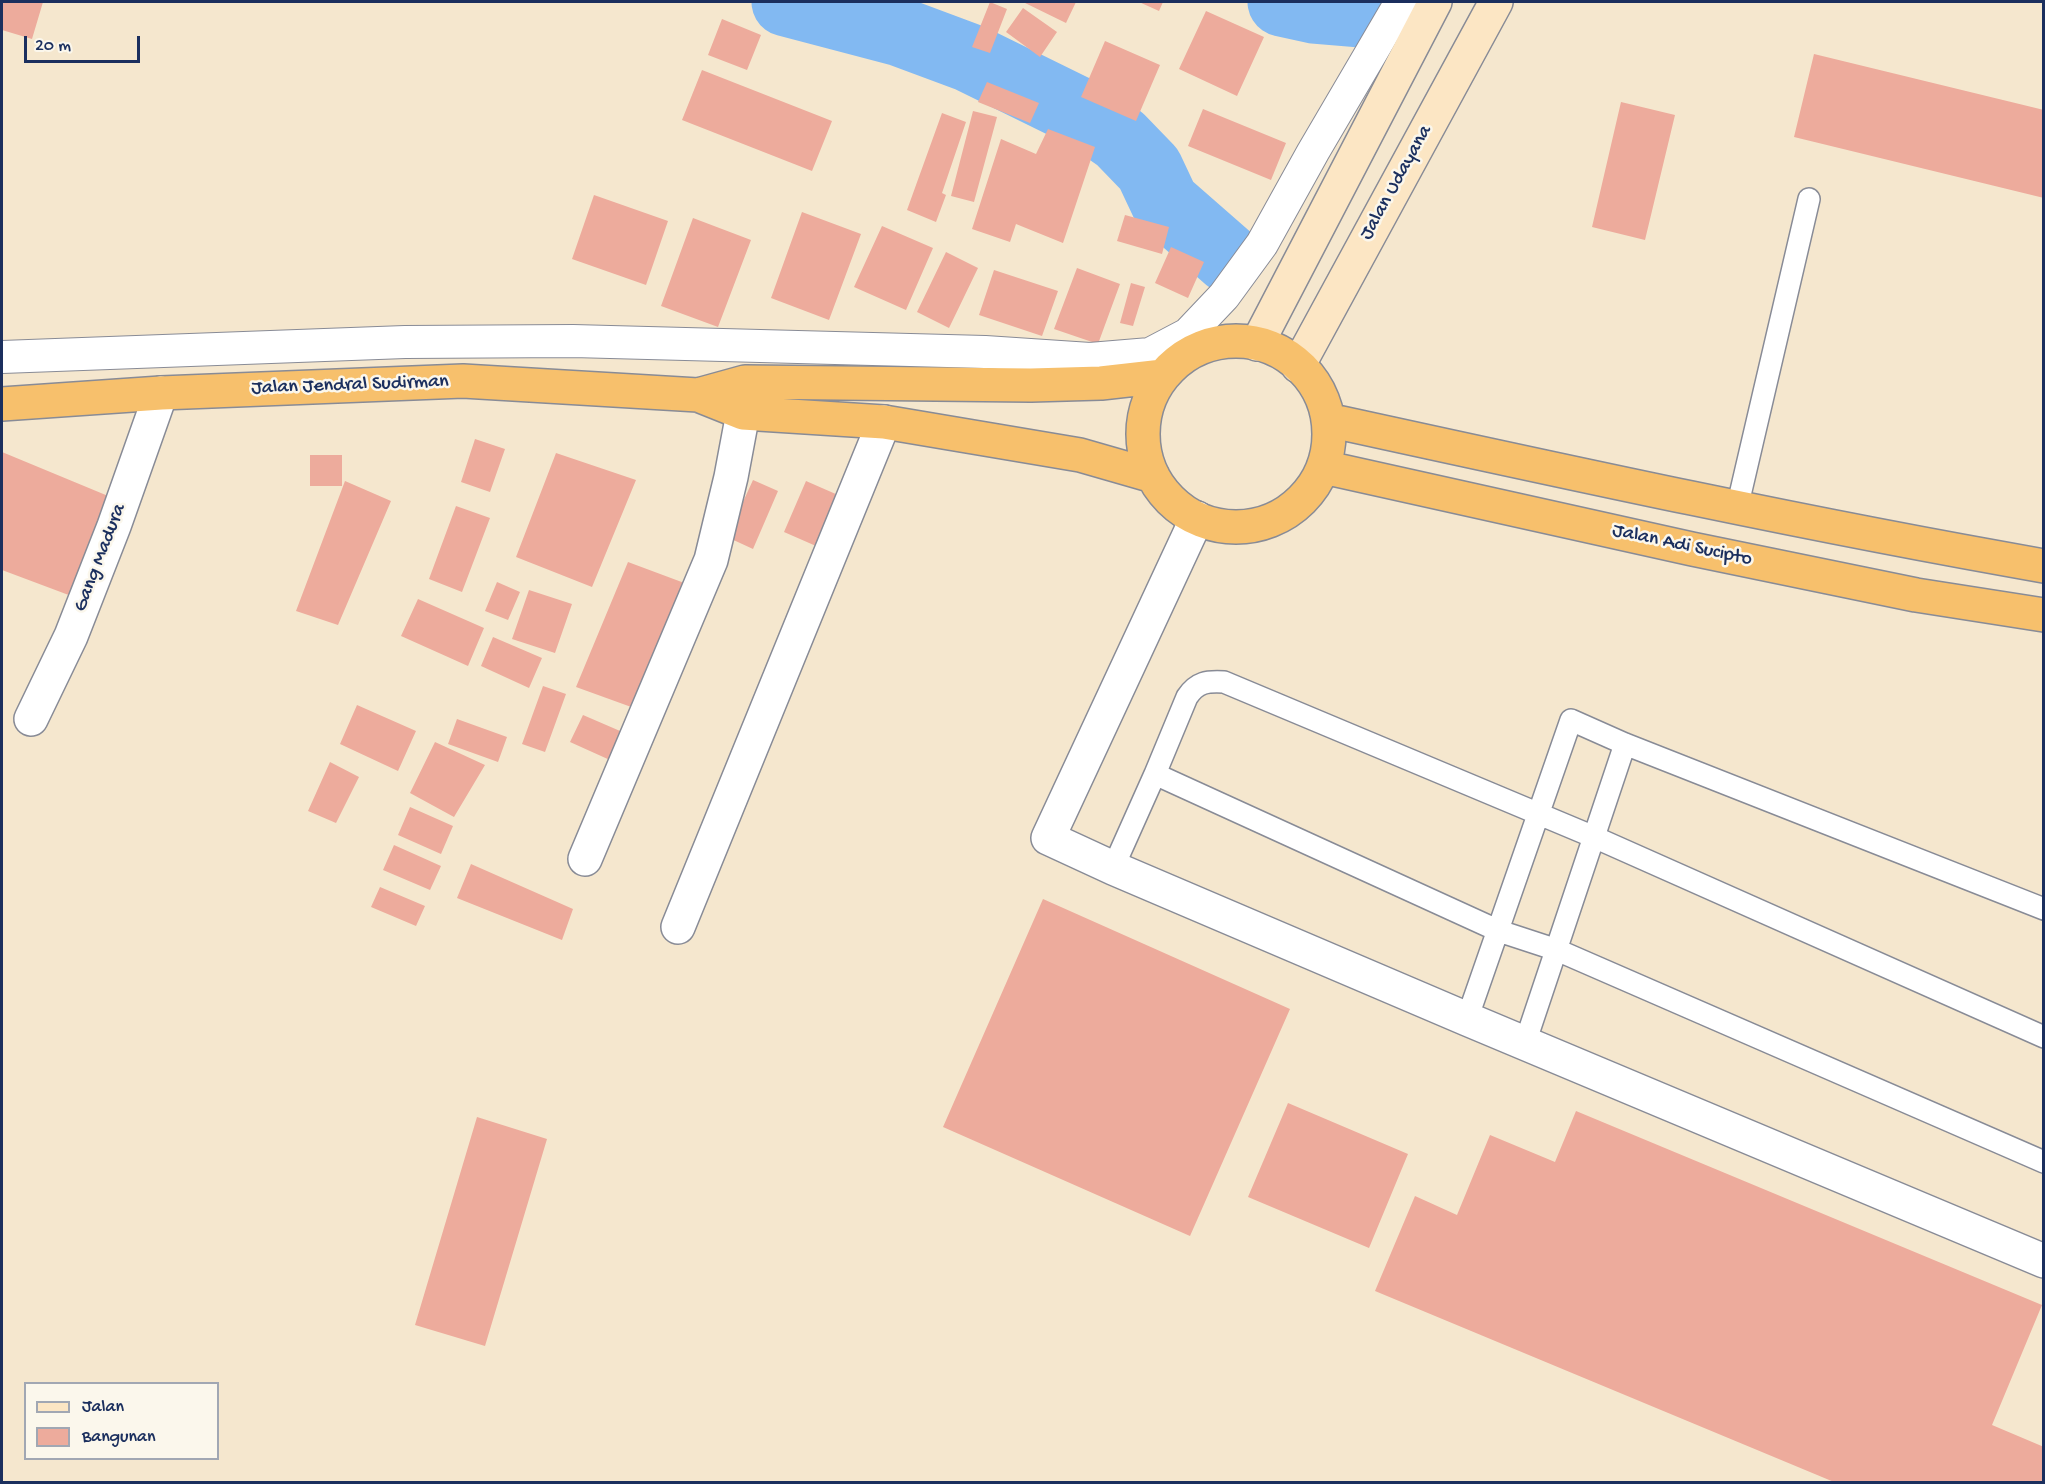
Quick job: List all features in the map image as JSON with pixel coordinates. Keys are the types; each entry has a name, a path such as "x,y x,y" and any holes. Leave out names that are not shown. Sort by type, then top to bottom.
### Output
{"highway":[{"path":"1234,342 1257,344 1272,349 1298,366 1317,391 1328,420 1327,452 1323,466 1312,487 1297,504 1271,520 1242,527 1226,527 1197,518 1171,501 1153,476 1144,447 1143,424 1148,402 1163,376 1185,356 1212,344 1234,342"},
{"path":"744,398 1101,383 1163,376"},
{"name":"Jalan Jendral Sudirman","path":"2,404 161,393 463,381 744,398"},
{"path":"744,398 1080,455 1153,476"},
{"path":"1328,420 1737,508 2043,566"},
{"name":"Jalan Adi Sucipto","path":"1323,466 1692,549 1916,595 2043,615"}],"main road":[{"path":"1257,344 1435,2"},
{"name":"Jalan Udayana","path":"1298,366 1496,2"}],"street":[{"path":"2,357 405,342 573,341 985,352 1090,359 1150,354 1188,334 1224,296 1262,244 1312,152 1401,2"},
{"name":"Gang Madura","path":"31,719 71,636 114,526 161,393"},
{"path":"585,859 711,560 731,477 744,398"},
{"path":"678,927 884,422"},
{"path":"1197,518 1048,838 1467,1019 2043,1261"}],"lane":[{"path":"1737,508 1809,198"},
{"path":"1113,868 1187,697 1193,688 1202,682 1224,682 1594,837 2043,1037"},
{"path":"1467,1019 1571,720 1625,744 2043,909"},
{"path":"1525,1043 1625,744"},
{"path":"1155,774 1499,931 1557,950 2043,1162"}],"building":[{"path":"2,2 43,2 32,39 2,30"},
{"path":"990,2 1007,9 990,53 972,47"},
{"path":"1023,2 1076,2 1066,23"},
{"path":"1139,2 1163,2 1159,11"},
{"path":"1023,8 1057,32 1040,57 1006,32"},
{"path":"1206,11 1264,37 1237,96 1179,69"},
{"path":"722,19 761,35 747,70 708,55"},
{"path":"1105,41 1160,65 1136,121 1081,97"},
{"path":"1814,54 2044,110 2044,198 1794,137"},
{"path":"702,70 832,121 812,171 682,120"},
{"path":"987,82 1039,103 1030,123 978,102"},
{"path":"1621,102 1675,115 1645,240 1592,227"},
{"path":"1203,109 1286,143 1271,180 1188,146"},
{"path":"973,111 997,117 974,202 951,196"},
{"path":"942,113 966,122 942,193 946,195 936,222 907,210"},
{"path":"1048,129 1095,147 1063,243 1016,224 1010,242 972,229 1001,139 1036,154"},
{"path":"594,195 668,221 646,285 572,259"},
{"path":"802,212 861,234 829,320 771,298"},
{"path":"1125,215 1169,227 1162,254 1117,241"},
{"path":"693,218 751,240 718,327 661,306"},
{"path":"882,226 933,248 906,310 854,287"},
{"path":"1171,247 1204,262 1188,298 1155,283"},
{"path":"946,252 978,268 949,328 917,312"},
{"path":"1077,268 1120,284 1098,344 1054,329"},
{"path":"994,270 1058,291 1042,336 979,315"},
{"path":"1131,283 1145,287 1133,326 1120,323"},
{"path":"475,439 505,449 490,492 461,482"},
{"path":"2,452 113,498 74,597 2,570"},
{"path":"556,453 636,480 592,587 516,557"},
{"path":"310,455 342,455 342,486 310,486"},
{"path":"753,480 778,491 753,549 727,537"},
{"path":"345,481 391,501 338,625 296,611"},
{"path":"806,481 838,495 816,546 784,532"},
{"path":"456,506 490,518 462,592 429,579"},
{"path":"628,562 687,584 634,708 576,687"},
{"path":"497,582 520,592 508,620 485,611"},
{"path":"529,590 572,604 555,653 512,639"},
{"path":"418,599 484,628 468,666 401,636"},
{"path":"493,637 542,658 529,688 481,666"},
{"path":"543,686 566,694 545,752 522,744"},
{"path":"357,705 416,731 398,771 340,744"},
{"path":"583,715 634,737 621,765 570,742"},
{"path":"457,719 507,737 498,762 448,744"},
{"path":"435,742 485,765 454,817 410,793"},
{"path":"330,762 359,777 336,823 308,811"},
{"path":"410,807 453,826 441,854 398,835"},
{"path":"394,845 441,866 430,890 383,870"},
{"path":"471,864 573,909 562,940 457,898"},
{"path":"380,887 425,906 416,926 371,907"},
{"path":"1043,899 1290,1009 1190,1236 943,1127"},
{"path":"1288,1103 1408,1154 1369,1248 1248,1197"},
{"path":"1576,1111 2042,1305 1992,1425 2044,1447 2043,1482 1834,1482 1375,1291 1415,1196 1457,1215 1490,1135 1555,1162"},
{"path":"477,1117 547,1139 485,1346 415,1325"}],"waterway":[{"path":"786,2 900,32 970,58 1084,114 1120,139 1149,169 1165,203 1229,259"},
{"path":"1282,2 1314,9 1374,14"}]}
